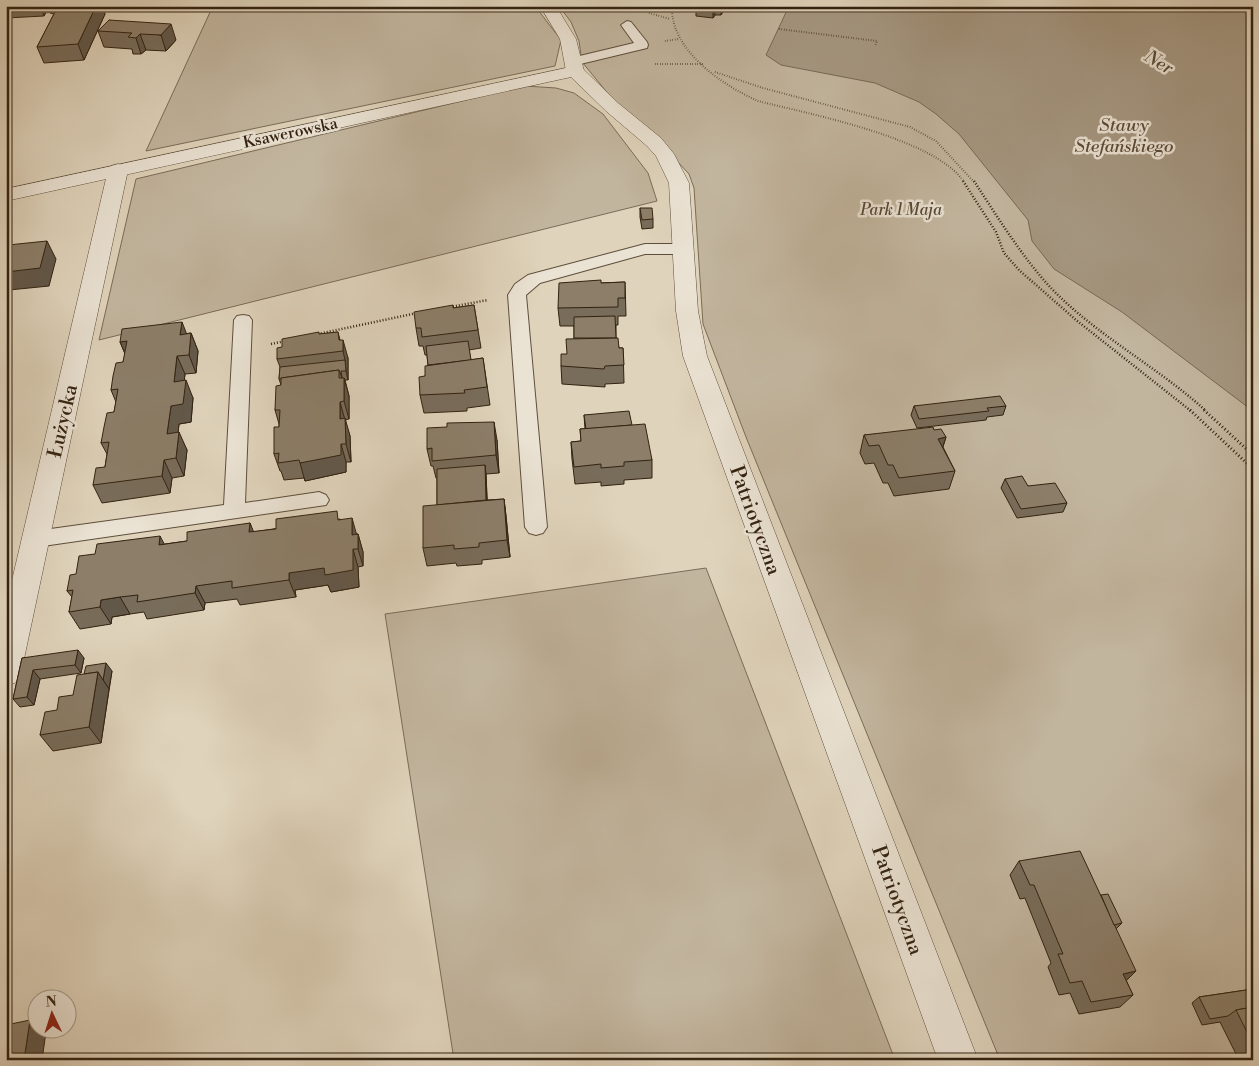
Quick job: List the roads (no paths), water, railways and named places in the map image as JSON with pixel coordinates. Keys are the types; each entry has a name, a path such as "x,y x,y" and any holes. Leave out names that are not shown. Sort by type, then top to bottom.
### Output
{"street":[{"path":"548,6 568,40 573,66"},
{"name":"Ksawerowska","path":"6,196 573,66"},
{"name":"Patriotyczna","path":"573,66 612,107 654,142 665,154 679,183 687,311 695,356 958,1060"},
{"name":"Łużycka","path":"6,673 118,170"}],"lane":[{"path":"573,66 642,45 627,25"},
{"path":"536,527 517,295 521,288 534,280 552,274 645,249 683,249"},
{"path":"234,511 243,320"},
{"path":"36,539 318,500"}],"water":[{"name":"Stawy Stefańskiego","path":"789,6 1253,6 1253,411 1122,312 1054,269 1032,241 1028,220 959,134 936,114 919,102 875,83 781,65 766,55"}],"water label":[{"name":"Ner","path":"1159,62"}],"park label":[{"name":"Park 1 Maja","path":"901,209"}]}
